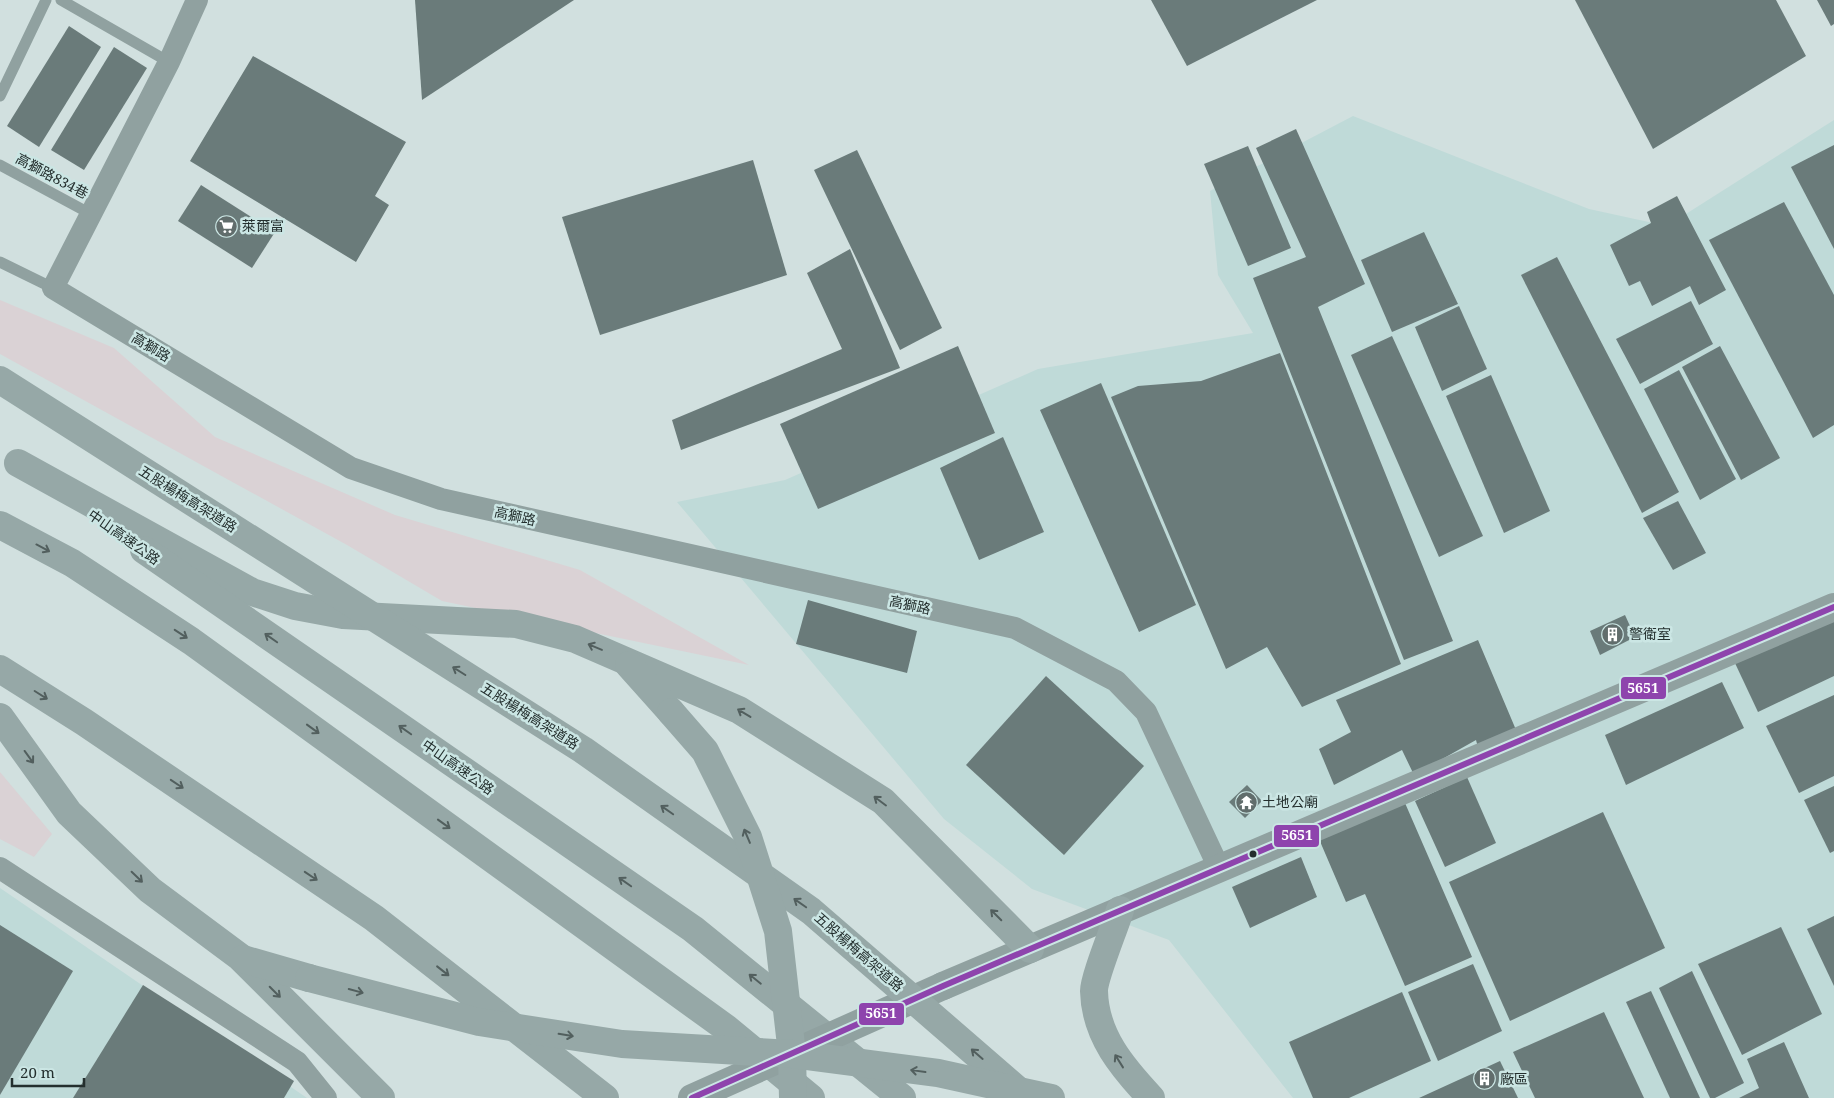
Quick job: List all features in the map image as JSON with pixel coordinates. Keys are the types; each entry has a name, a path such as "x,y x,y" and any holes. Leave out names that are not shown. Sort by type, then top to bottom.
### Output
{"highway":[{"name":"五股楊梅高架道路","path":"0,380 583,750 810,910 1027,1098"},
{"path":"9,458 252,592 294,606 343,615 516,624 576,639 739,710 883,801 1030,949"},
{"name":"中山高速公路","path":"9,458 693,929 902,1098"},
{"path":"0,525 72,563 191,641 726,1028 811,1098"},
{"path":"624,659 704,751 748,837 778,932 792,1054 793,1098"},
{"path":"0,669 84,722 374,918 605,1098"},
{"path":"0,718 69,813 150,890 240,958 381,1098"},
{"path":"1120,910 1094,990 1101,1032 1123,1068 1151,1098"},
{"path":"240,958 388,999 498,1025 622,1044 792,1054 938,1073 1052,1098"}],"street":[{"path":"53,288 169,62 197,0"},
{"name":"高獅路","path":"53,288 351,468 440,499 1015,628 1116,681 1146,712 1219,868"},
{"path":"692,1098 943,986 1834,607"},
{"path":"0,868 297,1062 326,1098"}],"lane":[{"path":"0,96 46,0"},
{"path":"61,0 169,62"},
{"name":"高獅路834巷","path":"0,165 90,213"},
{"path":"0,262 53,288"}],"shaded area":[{"path":"1353,116 1589,209 1667,226 1834,120 1834,1098 1293,1098 1169,940 1032,889 944,819 677,502 785,480 1038,369 1253,333 1218,275 1210,191"},
{"path":"0,300 114,348 215,437 395,515 580,570 749,665 442,601 347,545 0,354"},
{"path":"0,772 52,834 34,857 0,839"},
{"path":"0,888 307,1098 0,1098"}],"building":[{"path":"415,0 574,0 422,100"},
{"path":"1151,0 1317,0 1187,66"},
{"path":"1575,0 1776,0 1806,56 1653,149"},
{"path":"1817,0 1834,0 1834,24 1831,26"},
{"path":"69,26 101,47 39,147 7,126"},
{"path":"114,47 147,68 84,170 51,150"},
{"path":"253,56 406,142 375,196 389,205 356,262 190,161"},
{"path":"1296,129 1365,284 1318,307 1453,641 1404,660 1253,278 1306,257 1256,148"},
{"path":"1834,145 1834,249 1791,167"},
{"path":"1248,146 1291,248 1248,266 1204,164"},
{"path":"857,150 942,328 900,350 814,170"},
{"path":"753,160 787,275 600,335 562,217"},
{"name":"萊爾富","path":"201,185 275,232 252,268 178,221"},
{"path":"1677,196 1726,290 1699,305 1690,286 1652,306 1640,281 1629,286 1610,245 1651,223 1647,212"},
{"path":"1784,202 1834,295 1834,425 1813,438 1709,240"},
{"path":"1424,232 1458,304 1392,332 1361,260"},
{"path":"850,249 900,368 681,450 672,420 842,349 807,273"},
{"path":"1557,257 1679,492 1642,513 1521,275"},
{"path":"1691,301 1713,344 1640,384 1616,339"},
{"path":"1459,306 1487,369 1442,391 1415,327"},
{"path":"1392,336 1483,536 1439,557 1351,355"},
{"path":"958,346 995,433 818,509 780,424"},
{"path":"1720,346 1780,458 1741,480 1682,367"},
{"path":"1280,353 1401,664 1302,707 1267,647 1226,669 1111,397 1138,386 1201,381"},
{"path":"1679,370 1736,479 1700,500 1644,389"},
{"path":"1491,375 1550,511 1504,533 1446,396"},
{"path":"1101,383 1196,605 1139,632 1040,410"},
{"path":"1003,437 1044,532 979,560 940,468"},
{"path":"1678,501 1706,553 1673,570 1643,518"},
{"path":"808,600 917,631 907,673 796,644"},
{"path":"1834,613 1834,676 1758,712 1734,661"},
{"name":"警衛室","path":"1625,615 1635,637 1600,655 1590,631"},
{"path":"1478,640 1519,737 1480,755 1476,740 1414,775 1402,750 1334,785 1319,749 1351,732 1336,700"},
{"path":"1046,676 1144,766 1064,855 966,765"},
{"path":"1722,682 1744,728 1626,785 1605,735"},
{"path":"1834,695 1834,776 1799,793 1766,726"},
{"path":"1467,777 1496,843 1445,867 1415,801"},
{"name":"土地公廟","path":"1247,785 1262,801 1245,818 1229,802"},
{"path":"1834,786 1834,851 1830,853 1804,800"},
{"path":"1405,803 1472,957 1405,986 1365,894 1346,902 1319,839"},
{"path":"1603,812 1665,948 1510,1021 1449,882"},
{"path":"1301,857 1317,897 1250,928 1232,887"},
{"path":"1834,916 1834,986 1807,929"},
{"path":"0,925 73,971 0,1095"},
{"path":"1781,927 1822,1014 1742,1055 1698,964"},
{"path":"1473,964 1502,1031 1438,1061 1408,992"},
{"path":"1692,971 1744,1083 1715,1098 1710,1098 1659,988"},
{"path":"143,985 294,1081 284,1098 73,1098"},
{"path":"1651,991 1700,1098 1670,1098 1626,1002"},
{"path":"1402,992 1431,1061 1349,1098 1313,1098 1289,1042"},
{"path":"1604,1012 1644,1098 1535,1098 1513,1052"},
{"path":"1784,1042 1809,1098 1739,1098 1759,1088 1747,1059"},
{"name":"廠區","path":"1500,1061 1518,1098 1419,1098"}],"transit line":[{"name":"5651","path":"692,1098 943,986 1834,607"}],"place":[{"name":"萊爾富","path":"226,226"},
{"name":"警衛室","path":"1613,634"},
{"name":"土地公廟","path":"1246,802"},
{"name":"廠區","path":"1484,1079"}]}
